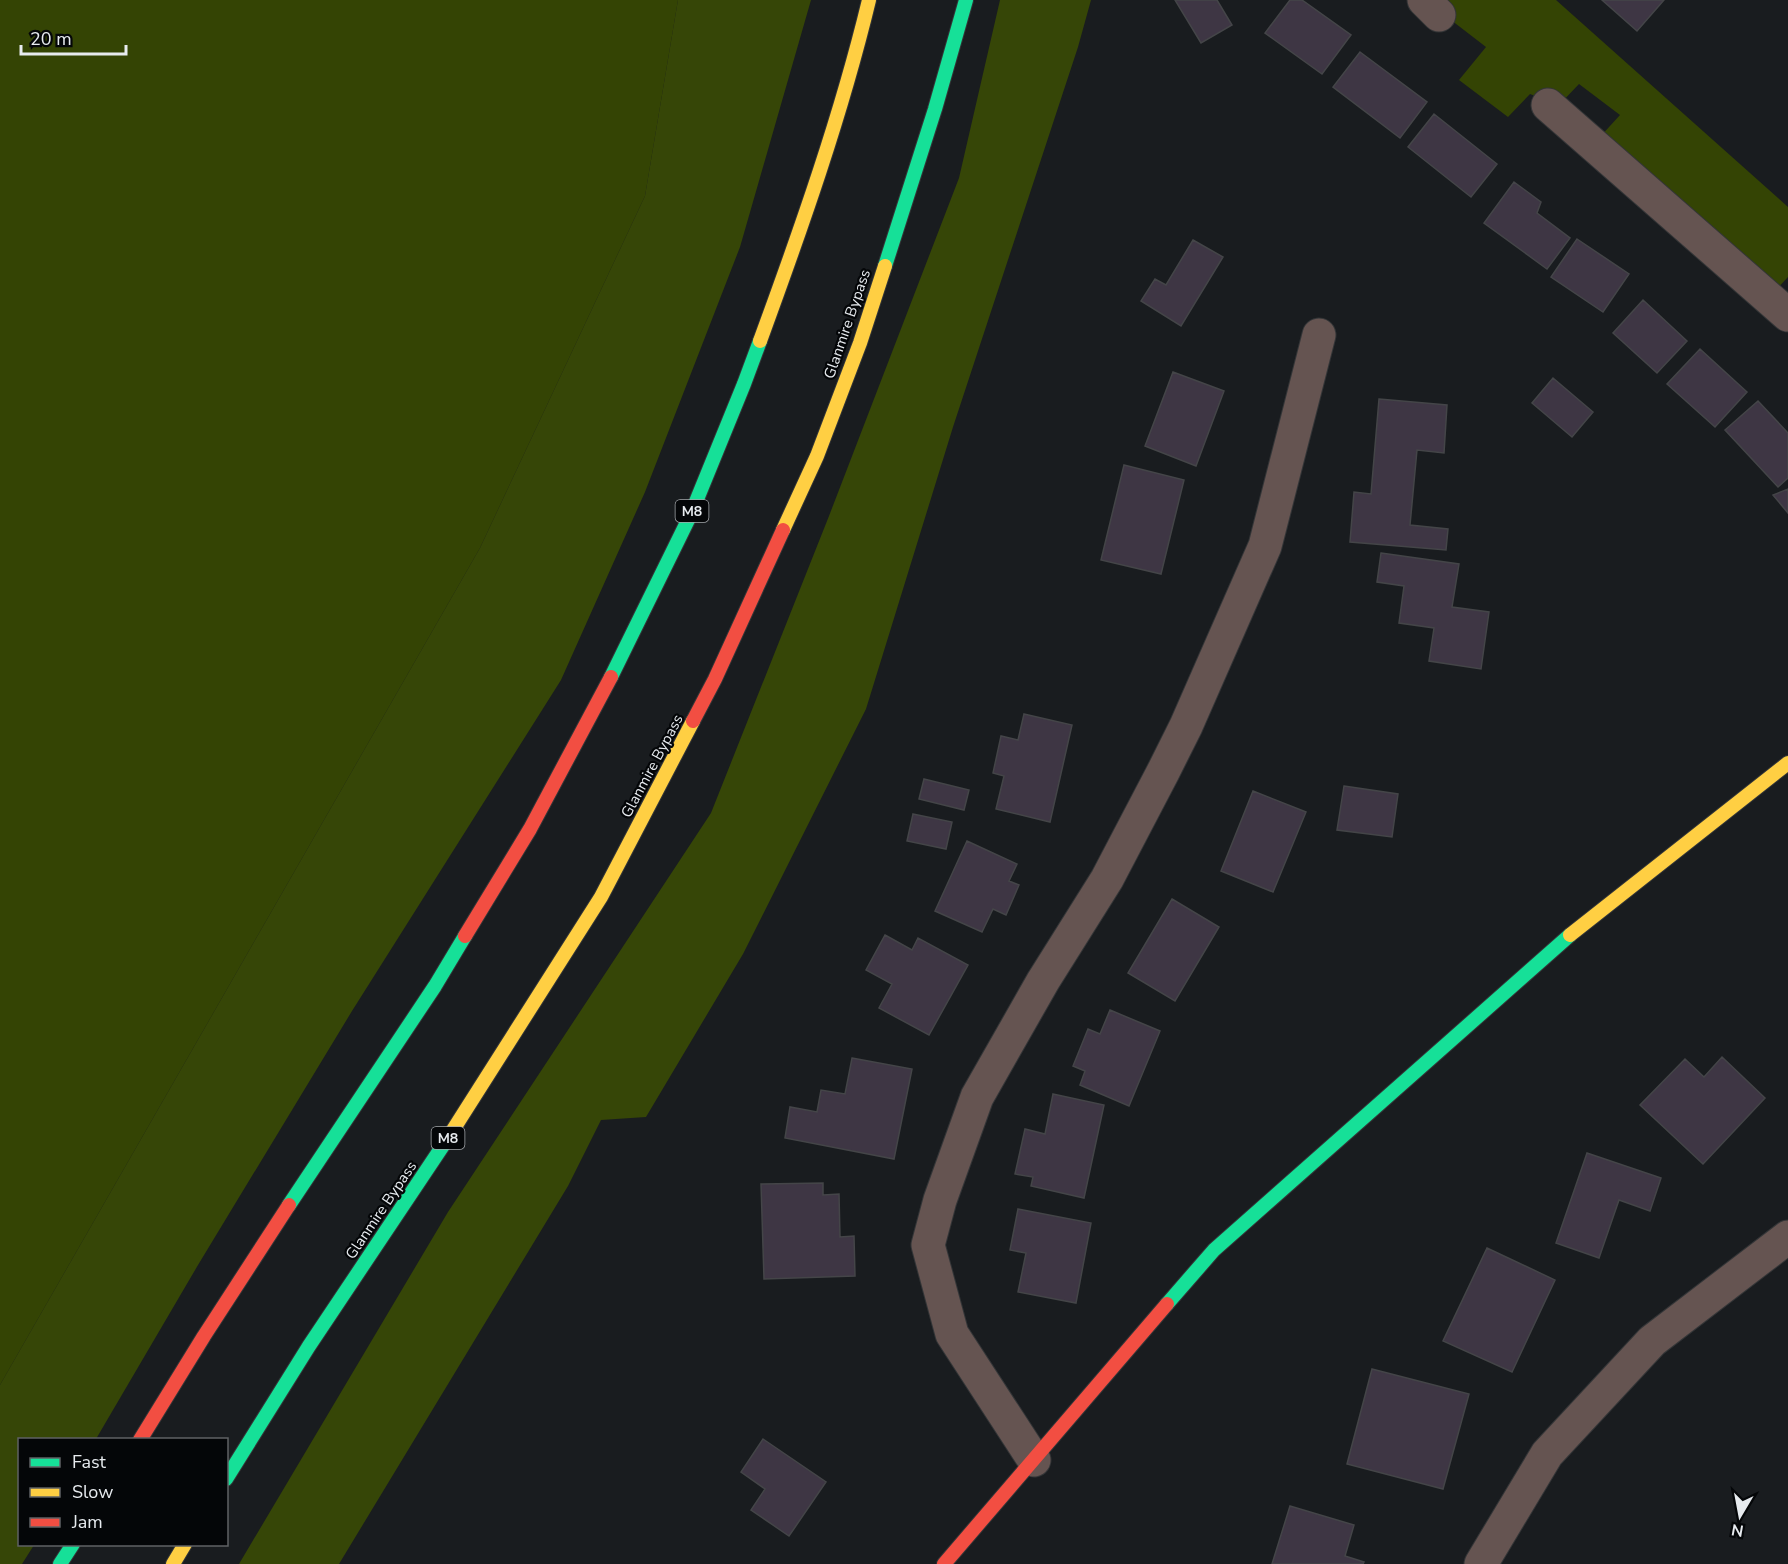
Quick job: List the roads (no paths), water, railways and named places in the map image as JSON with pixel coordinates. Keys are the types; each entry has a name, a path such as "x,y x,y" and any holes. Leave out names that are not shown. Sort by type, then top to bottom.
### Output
{"main road":[{"name":"M8","path":"141,1438 204,1336 435,986 530,829 609,682 691,514 744,384 802,225 859,41 869,0"},
{"name":"Glanmire Bypass","path":"228,1476 309,1346 450,1135 601,897 710,690 817,456 860,343 935,109 966,0"},
{"path":"944,1564 1214,1250 1553,948 1788,763"},
{"path":"60,1564 72,1546"},
{"path":"173,1564 185,1546"}],"street":[{"path":"1548,105 1786,311"},
{"path":"1034,1460 952,1334 928,1245 940,1200 977,1097 1043,981 1107,879 1163,772 1186,726 1265,546 1319,335"},
{"path":"1480,1564 1547,1454 1652,1341 1788,1237"}]}
